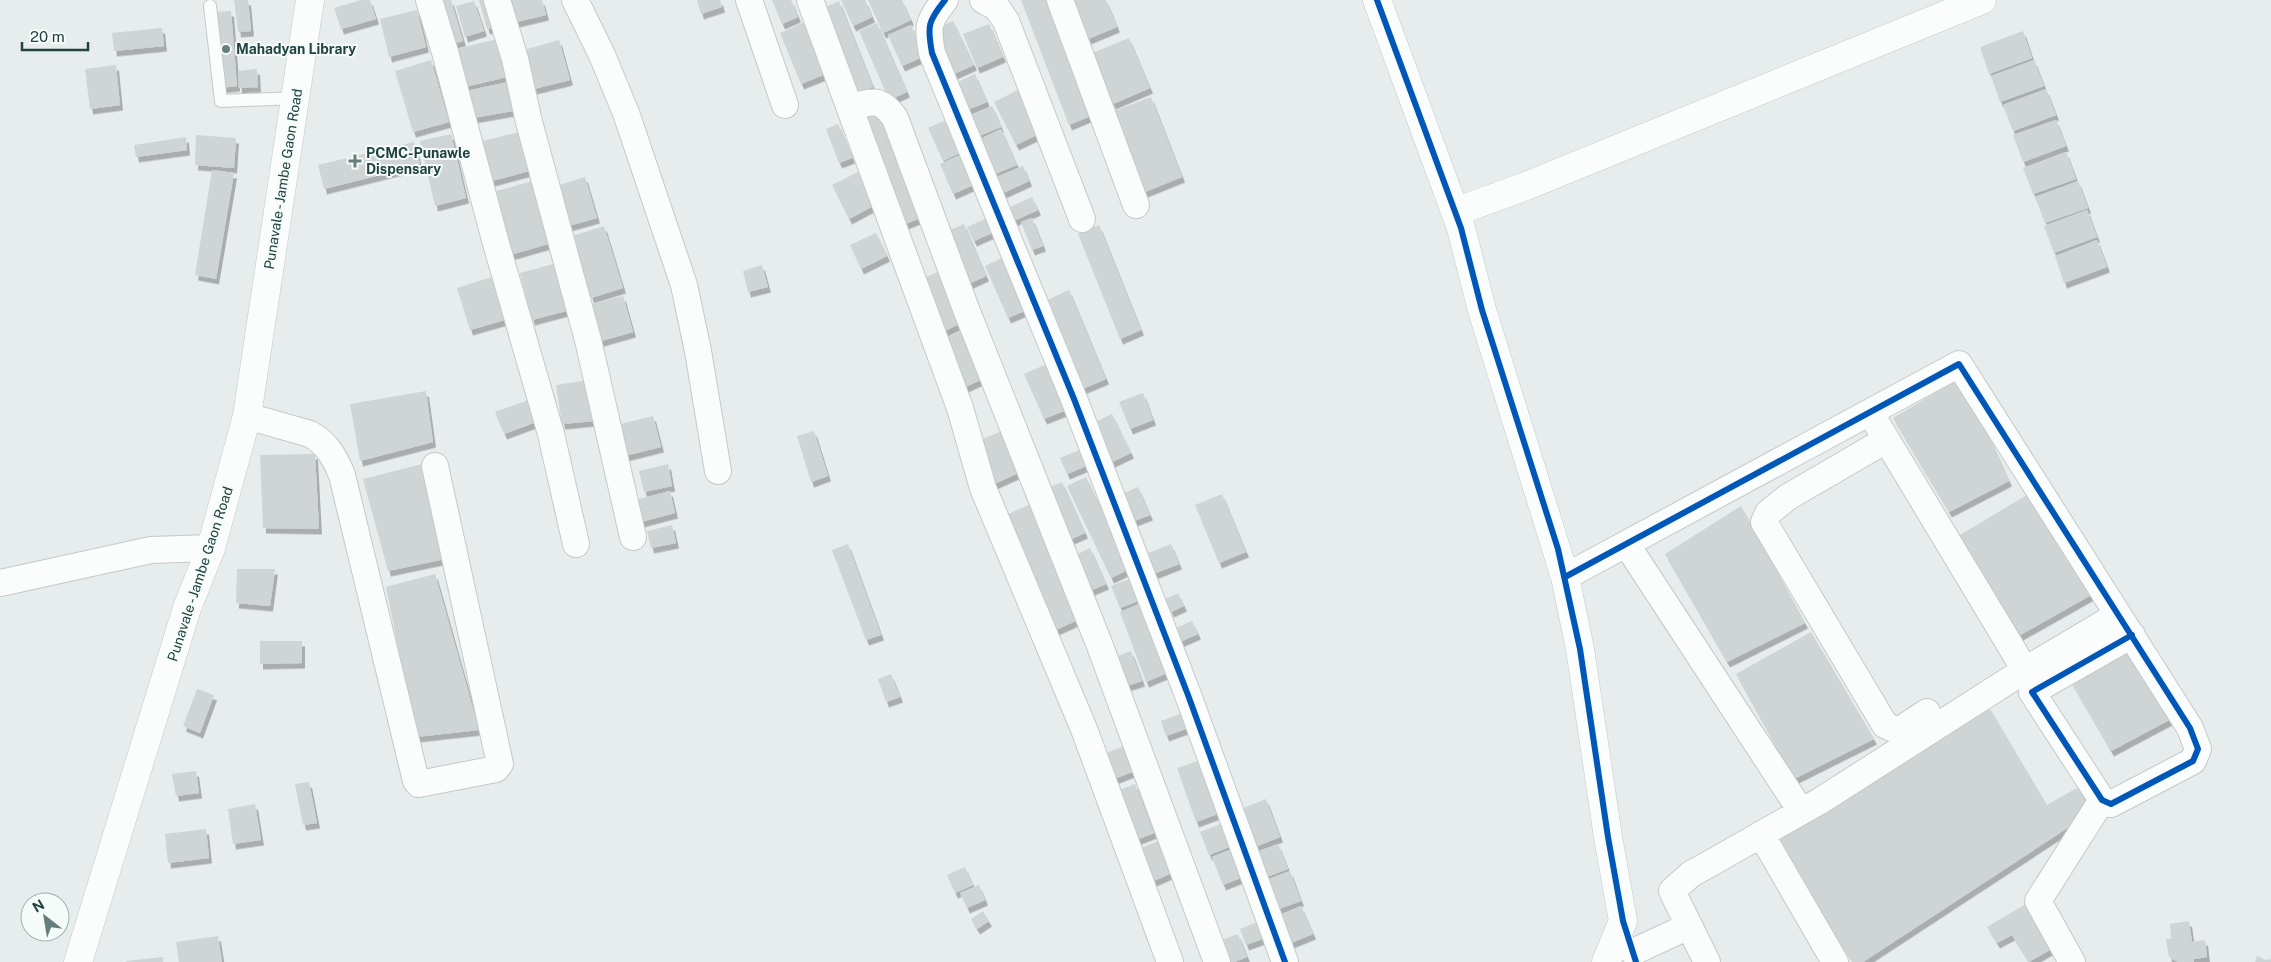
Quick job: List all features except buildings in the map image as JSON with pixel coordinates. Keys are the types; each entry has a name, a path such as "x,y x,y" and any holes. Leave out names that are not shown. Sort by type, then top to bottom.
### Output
{"street":[{"name":"Punavale - Jambe Gaon Road","path":"78,962 187,608 211,548 247,416 310,0"},
{"path":"429,0 445,52 494,240 551,434 576,544"},
{"path":"497,0 515,59 529,122 588,340 633,538"},
{"path":"575,0 602,55 626,113 684,285 698,351 718,471"},
{"path":"749,0 785,105"},
{"path":"810,0 960,408 983,488 1084,729 1170,962"},
{"path":"945,0 931,19 928,30 932,52 1074,399 1188,695 1285,962"},
{"path":"982,0 997,8 1006,21 1082,219"},
{"path":"1060,0 1136,205"},
{"path":"1377,0 1455,212 1482,310 1565,577 1580,649 1608,837 1623,921 1634,957 1689,926"},
{"path":"1455,212 1526,186 1982,0"},
{"path":"850,108 871,102 879,102 888,108 895,118 966,309 1100,646 1217,962"},
{"path":"1565,577 1959,364 2125,625 2190,728 2198,749 2192,761 2111,804 2102,800 2032,692 2125,625"},
{"path":"1869,411 2021,663"},
{"path":"247,416 310,434 318,438 335,459 342,475 416,781 419,784 496,770 500,764 435,466"},
{"path":"1886,440 1788,497 1768,513 1764,522 1885,726 1898,731 2021,663 2125,625"},
{"path":"1627,545 1801,811"},
{"path":"0,583 151,550 211,548"},
{"path":"1706,962 1672,891 1691,874 1801,811 2021,663"},
{"path":"2072,962 2038,901 2102,800"},
{"path":"1762,834 1835,962"},
{"path":"1606,962 1623,921"}],"lane":[{"path":"210,6 221,101 296,98"}],"cycle path":[{"path":"945,0 935,13 930,24 932,53 1074,399 1188,695 1285,962"},
{"path":"1377,0 1461,228 1482,310 1558,549 1580,649 1608,837 1623,921 1636,962"},
{"path":"1565,577 1959,364 2190,728 2198,749 2193,761 2111,804 2102,800 2032,692 2132,635"}],"place":[{"name":"Mahadyan Library","path":"226,49"},
{"name":"PCMC-Punawle Dispensary","path":"355,161"}]}
